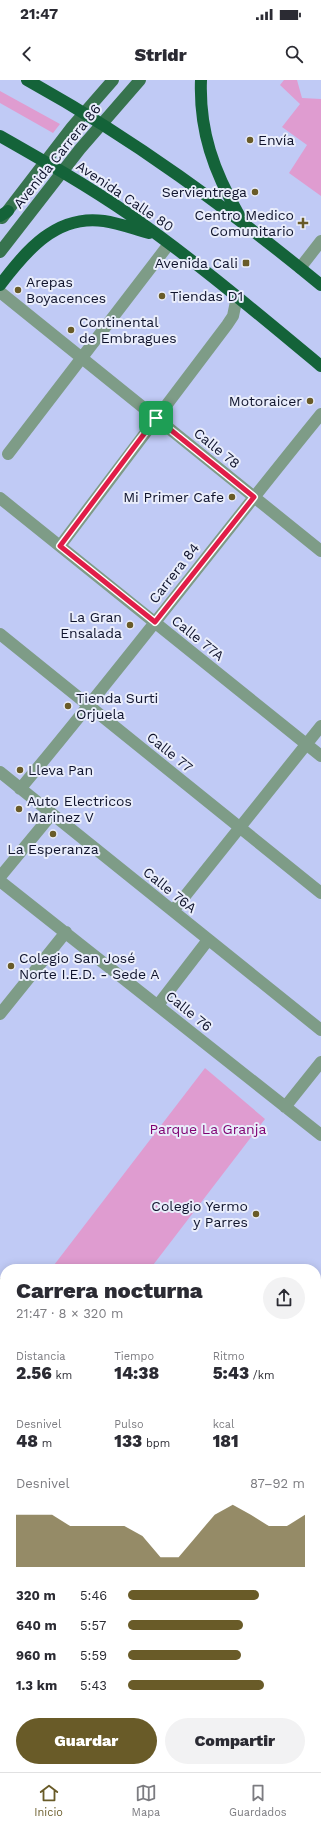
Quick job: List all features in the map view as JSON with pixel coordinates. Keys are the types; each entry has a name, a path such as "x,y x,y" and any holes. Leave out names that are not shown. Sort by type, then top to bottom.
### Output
{"highway":[{"path":"27,80 139,147 242,222 321,285"},
{"path":"202,80 202,111 212,161 224,190 242,222"},
{"name":"Avenida Calle 80","path":"0,136 72,177 158,236 237,297 321,366"},
{"path":"0,285 31,247 53,231 73,224 103,221 158,236"}],"main road":[{"name":"Avenida Carrera 86","path":"0,221 4,213 72,127 113,80"},
{"name":"Avenida Carrera 86","path":"0,252 80,149 140,80"}],"street":[{"path":"300,268 321,241"},
{"path":"8,454 169,244"},
{"name":"Calle 78","path":"0,292 321,551"},
{"path":"60,546 227,325 233,316 237,297"},
{"name":"Carrera 84","path":"20,788 89,706 321,414"},
{"name":"Calle 77A","path":"0,498 321,756"},
{"name":"Calle 77","path":"0,634 321,893"},
{"path":"173,911 321,726"},
{"name":"Calle 76A","path":"0,772 208,940 320,1028"},
{"path":"0,877 52,814"},
{"name":"Calle 76","path":"0,880 321,1135"},
{"path":"0,1014 66,932"},
{"path":"158,1005 208,940"},
{"path":"285,1107 321,1062"}],"green space":[{"path":"284,80 297,80 302,98 321,99 321,196 289,173 307,145 282,127 300,104 280,85"},
{"path":"0,91 60,124 53,133 0,103"},
{"name":"Parque La Granja","path":"205,1068 265,1119 154,1264 55,1264"}],"place":[{"name":"Envía","path":"250,140"},
{"name":"Servientrega","path":"255,192"},
{"name":"Centro Medico Comunitario","path":"303,223"},
{"name":"Avenida Cali","path":"246,263"},
{"name":"Arepas Boyacences","path":"18,290"},
{"name":"Tiendas D1","path":"162,296"},
{"name":"Continental de Embragues","path":"71,330"},
{"name":"Motoraicer","path":"310,401"},
{"name":"Mi Primer Cafe","path":"232,497"},
{"name":"La Gran Ensalada","path":"130,625"},
{"name":"Tienda Surti Orjuela","path":"68,706"},
{"name":"Lleva Pan","path":"20,770"},
{"name":"Auto Electricos Marinez V","path":"19,809"},
{"name":"La Esperanza","path":"53,834"},
{"name":"Colegio San José Norte I.E.D. - Sede A","path":"11,966"},
{"name":"Colegio Yermo y Parres","path":"256,1214"}],"route":[{"path":"156,418 254,497 155,622 60,546 156,418"}]}
